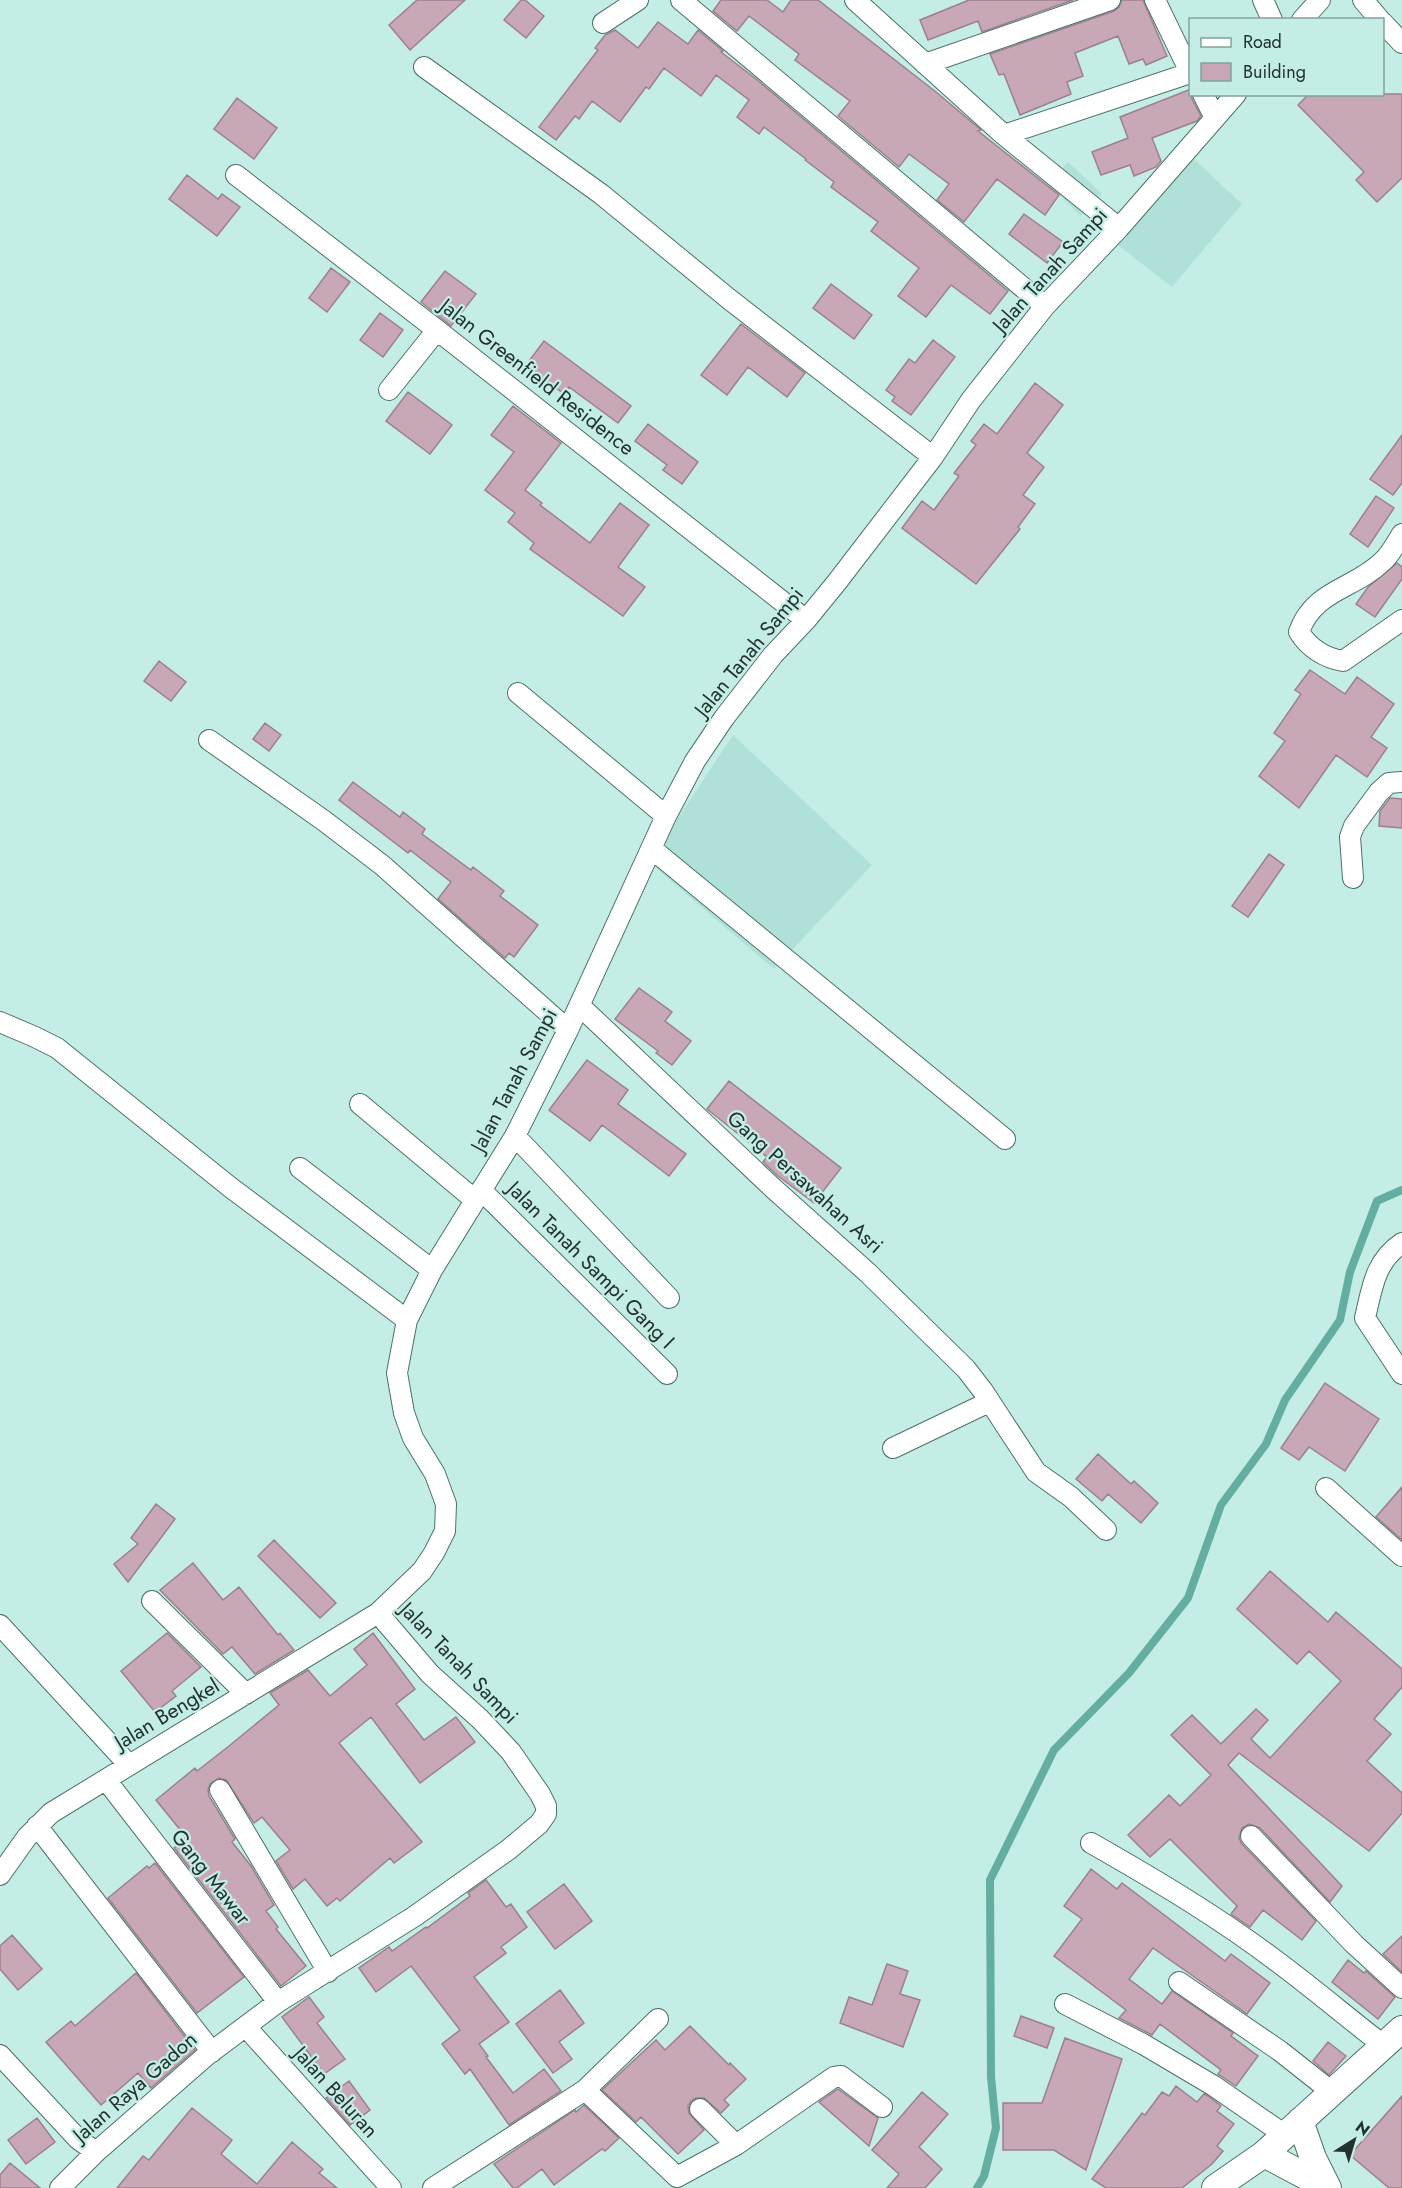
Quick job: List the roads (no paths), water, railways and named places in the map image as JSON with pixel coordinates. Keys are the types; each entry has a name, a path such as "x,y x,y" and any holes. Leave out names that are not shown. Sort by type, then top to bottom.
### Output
{"street":[{"path":"603,23 638,0"},
{"path":"681,0 1046,306"},
{"path":"855,0 1004,135 1119,228"},
{"path":"925,64 1110,0"},
{"path":"1155,0 1189,68"},
{"path":"1263,0 1271,18"},
{"path":"1304,18 1320,0"},
{"path":"1363,0 1378,18"},
{"path":"1384,24 1402,43"},
{"path":"424,67 601,194 729,299 933,457"},
{"path":"1004,135 1189,73"},
{"path":"1204,96 1215,118"},
{"name":"Jalan Tanah Sampi","path":"246,2027 278,2002 415,1916 508,1850 539,1824 546,1814 546,1806 540,1794 511,1752 480,1719 430,1674 378,1613 422,1570 445,1531 446,1504 435,1474 413,1438 404,1413 397,1373 407,1320 432,1270 515,1136 580,1006 614,926 666,816 695,761 724,718 773,655 806,620 933,457 971,400 1046,306 1119,228 1234,96"},
{"name":"Jalan Greenfield Residence","path":"236,175 806,620"},
{"path":"389,390 437,330"},
{"path":"1402,534 1383,561 1322,599 1311,609 1302,622 1299,632 1305,642 1329,658 1343,661 1402,620"},
{"path":"518,693 666,816"},
{"path":"209,740 323,820 382,865 568,1030"},
{"path":"1353,878 1350,837 1354,826 1379,792 1389,783 1402,782"},
{"path":"652,849 1005,1139"},
{"name":"Gang Persawahan Asri","path":"580,1006 774,1189 868,1272 966,1369 998,1412 1036,1472 1071,1497 1106,1530"},
{"path":"0,1022 57,1048 230,1187 407,1320"},
{"name":"Jalan Tanah Sampi Gang I","path":"360,1104 478,1195 667,1374"},
{"path":"515,1136 669,1298"},
{"path":"300,1168 432,1270"},
{"path":"1402,1243 1390,1251 1376,1274 1365,1318 1402,1374"},
{"path":"893,1448 989,1402"},
{"path":"1326,1488 1402,1556"},
{"path":"152,1600 246,1694"},
{"name":"Jalan Bengkel","path":"0,1875 37,1826 51,1813 378,1613"},
{"path":"0,1625 129,1765"},
{"name":"Gang Mawar","path":"106,1780 278,2002"},
{"path":"220,1790 328,1972"},
{"path":"37,1826 212,2052"},
{"path":"1251,1836 1354,1944 1402,1988"},
{"path":"1091,1844 1158,1881 1207,1912 1279,1962 1383,2046"},
{"path":"1179,1982 1280,2051 1332,2092"},
{"path":"1065,2004 1143,2044 1214,2086 1293,2128 1313,2158 1328,2188 1264,2154"},
{"path":"433,2188 585,2090 658,2019"},
{"name":"Jalan Raya Gadon","path":"60,2188 96,2152 212,2052 246,2027"},
{"name":"Jalan Beluran","path":"246,2027 380,2184"},
{"path":"1215,2188 1264,2154 1402,2029"},
{"path":"0,2055 78,2139 96,2152"},
{"path":"585,2090 677,2177 736,2145 834,2077 841,2076 882,2107"},
{"path":"700,2109 736,2145"}],"waterway":[{"path":"977,2188 984,2176 996,2128 991,2077 990,1880 1054,1750 1129,1673 1188,1598 1221,1505 1266,1444 1285,1400 1340,1320 1350,1272 1377,1201 1402,1190"}]}
